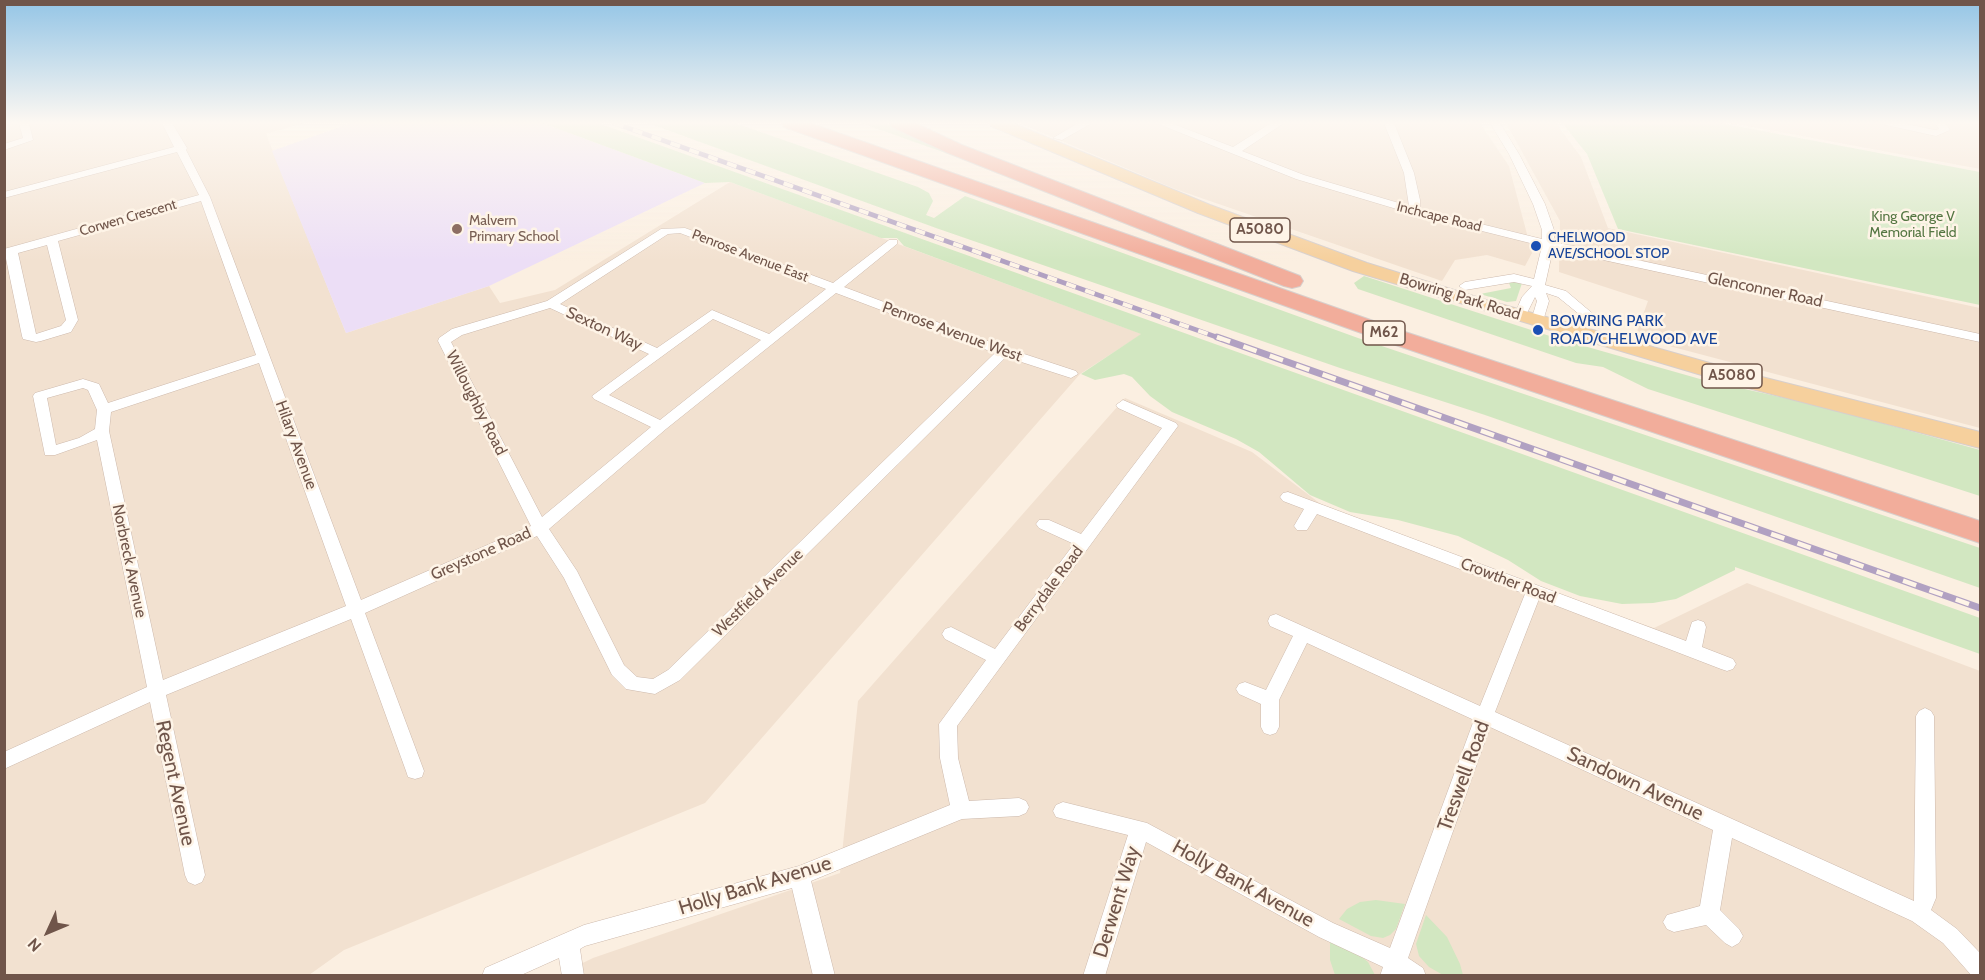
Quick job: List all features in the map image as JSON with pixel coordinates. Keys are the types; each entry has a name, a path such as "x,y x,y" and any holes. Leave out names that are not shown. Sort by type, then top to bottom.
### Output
{"highway":[{"name":"M62","path":"920,169 1401,339 1980,532"},
{"name":"M62","path":"967,169 1569,377 1980,511"},
{"path":"1005,169 1307,287"}],"main road":[{"name":"Bowring Park Road","path":"1107,169 1204,209 1360,267 1733,377 1928,426 1980,442"}],"street":[{"path":"4,195 103,169"},
{"name":"Hilary Avenue","path":"192,169 205,197 415,771"},
{"name":"Inchcape Road","path":"1278,169 1414,211 1548,244"},
{"path":"1408,169 1414,211"},
{"path":"1521,169 1539,204 1548,231 1548,244 1538,286 1543,301 1528,318"},
{"name":"Corwen Crescent","path":"52,240 72,320 66,329 36,338 28,336 8,252 205,197"},
{"name":"Penrose Avenue East","path":"665,231 681,230 833,288"},
{"name":"Willoughby Road","path":"540,528 444,340 457,332 551,304 665,231"},
{"name":"Greystone Road","path":"4,760 156,691 355,610 540,528 661,426 893,242"},
{"name":"Glenconner Road","path":"1548,244 1980,338"},
{"path":"1465,286 1515,278 1565,296 1599,324"},
{"name":"Penrose Avenue West","path":"833,288 1004,352 1071,374"},
{"name":"Sexton Way","path":"551,304 658,353"},
{"name":"Sexton Way","path":"661,426 599,396 712,314 770,339"},
{"name":"Westfield Avenue","path":"540,528 571,575 618,670 632,684 655,687 674,675 1004,352"},
{"path":"102,431 84,441 50,452 40,396 83,383 94,387 104,410 264,357"},
{"name":"Berrydale Road","path":"961,810 949,758 948,724 1171,426 1123,405"},
{"name":"Norbreck Avenue","path":"104,410 102,431 156,691"},
{"name":"Crowther Road","path":"1288,497 1727,664"},
{"path":"1302,526 1313,507"},
{"path":"1044,524 1084,542"},
{"name":"Treswell Road","path":"1393,969 1485,716 1534,591"},
{"name":"Sandown Avenue","path":"1276,621 1919,914 1950,936 1980,968"},
{"path":"1693,650 1698,627"},
{"path":"1270,727 1270,700 1303,633"},
{"path":"951,634 997,658"},
{"path":"1245,689 1270,700"},
{"name":"Regent Avenue","path":"156,691 195,874"},
{"path":"1919,914 1926,898 1925,716"},
{"name":"Holly Bank Avenue","path":"493,975 584,936 800,876 961,810 1019,807"},
{"name":"Holly Bank Avenue","path":"1063,811 1140,829 1393,969 1416,975"},
{"path":"1708,913 1724,825"},
{"name":"Derwent Way","path":"1094,975 1140,829"},
{"path":"800,876 824,975"},
{"path":"1674,922 1708,913"},
{"path":"1708,913 1732,936"},
{"path":"568,943 573,975"}],"shaded area":[{"path":"5,169 280,169 346,333 489,286 500,303 555,290 730,182 1142,334 1080,374 705,803 344,950 309,975 5,976"},
{"name":"Malvern Primary School","path":"279,169 666,169 705,183 489,286 346,333"},
{"path":"1127,169 1510,169 1532,253 1525,266 1487,255 1455,260 1442,281 1175,189"},
{"path":"1531,169 1585,169 1608,228 1980,308 1980,428 1635,337 1648,301 1559,272 1560,221"},
{"path":"1125,398 1252,452 1326,508 1392,539 1654,628 1747,583 1980,671 1980,975 556,976 593,958 840,873 858,701"}],"green space":[{"path":"666,169 726,169 1980,618 1980,654 1735,567 1735,570 1676,599 1653,603 1622,604 1580,596 1541,581 1508,560 1458,536 1398,520 1350,512 1310,495 1259,452 1236,439 1172,412 1150,396 1132,377 1124,374 1095,380 1081,374 1141,334 904,246 897,238 881,238 730,182 705,183"},
{"path":"773,169 866,169 929,193 933,201 926,215 934,218 965,196 1358,338 1980,548 1980,588 1485,415 1340,368 936,228"},
{"name":"King George V Memorial Field","path":"1593,169 1963,169 1980,172 1980,305 1618,229"},
{"path":"1364,276 1556,338 1700,379 1816,405 1980,450 1980,496 1648,389 1603,367 1576,363 1358,289 1354,283"},
{"path":"1516,281 1522,283 1516,301 1507,302 1480,294 1511,288 1509,283"},
{"path":"1376,900 1405,904 1396,929 1390,935 1383,938 1371,936 1339,919 1347,909 1360,902"},
{"path":"1426,915 1447,937 1463,975 1443,975 1429,967 1419,956 1416,944"},
{"path":"1330,941 1363,958 1375,975 1335,975 1330,960"}],"railway":[{"path":"743,169 1222,339"},
{"path":"1217,337 1980,608"}],"place":[{"name":"Malvern Primary School","path":"457,229"},
{"name":"CHELWOOD AVE/SCHOOL STOP","path":"1536,246"},
{"name":"BOWRING PARK ROAD/CHELWOOD AVE","path":"1538,330"}]}
